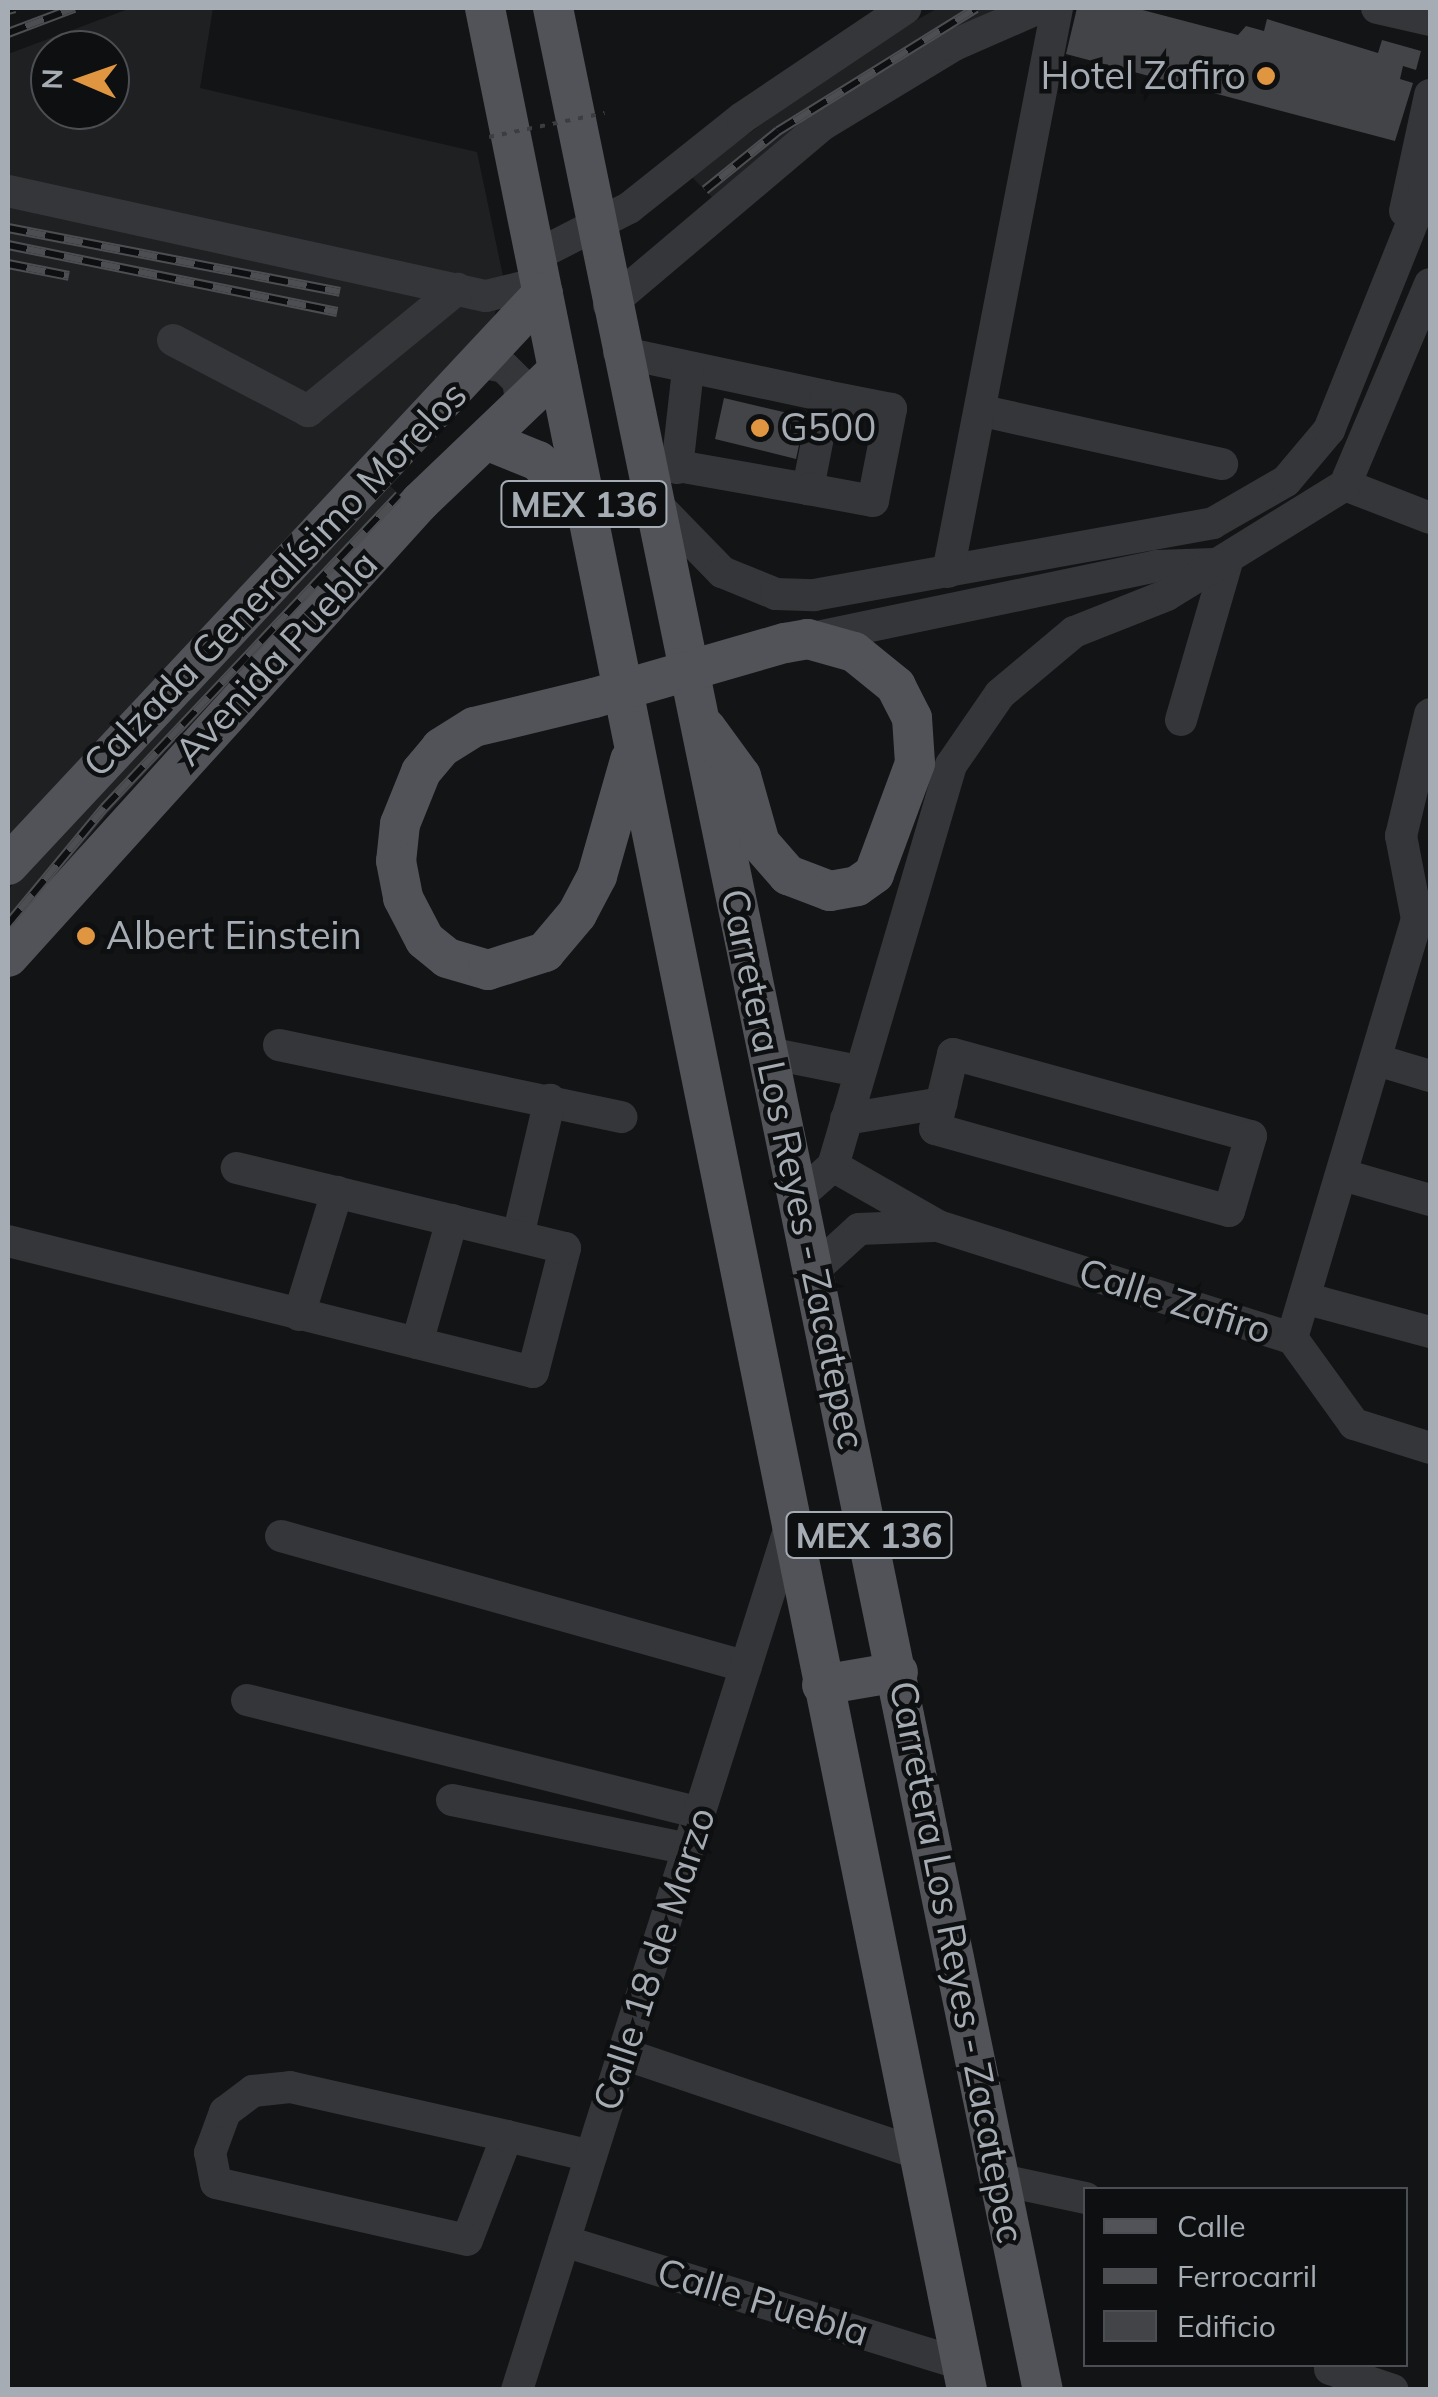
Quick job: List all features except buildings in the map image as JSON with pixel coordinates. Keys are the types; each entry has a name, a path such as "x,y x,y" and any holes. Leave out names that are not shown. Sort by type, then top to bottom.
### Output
{"main road":[{"name":"Carretera Los Reyes - Zacatepec","path":"485,8 632,751 964,2377"},
{"name":"Carretera Los Reyes - Zacatepec","path":"553,8 609,305 657,475 699,719 1043,2390"},
{"name":"Calzada Generalísimo Morelos","path":"8,865 484,362 539,277"},
{"name":"Avenida Puebla","path":"8,957 298,633 558,370"},
{"path":"486,440 538,461 585,511"},
{"path":"632,751 597,876 577,914 546,952 502,969 474,968 447,958 425,940 403,898 396,861 400,824 421,772 441,748 474,727 796,641 870,662 896,686 912,718 915,763 880,864 865,881 820,890 778,866 760,843 734,762 699,719"},
{"path":"822,1685 898,1672"}],"street":[{"path":"8,191 486,296 539,277 594,226 906,8"},
{"path":"609,305 822,125 954,46 1038,8"},
{"path":"948,572 983,411 1057,8"},
{"path":"1377,8 1430,20"},
{"path":"1400,250 1411,160 1430,95"},
{"path":"657,475 722,572 776,594 814,594 1214,523 1286,481 1329,430 1430,179"},
{"path":"1355,489 1430,284"},
{"path":"173,340 308,411 457,290"},
{"path":"620,352 688,370 891,410 873,501 808,488 657,475"},
{"path":"484,362 504,367 518,381 522,405"},
{"path":"657,475 688,370"},
{"path":"808,488 826,396"},
{"path":"983,411 1222,464"},
{"path":"798,1197 834,1166 858,1072 951,766 1000,694 1074,632 1167,595 1305,510 1376,478 1430,492"},
{"path":"1286,481 1305,510"},
{"path":"1355,489 1430,518"},
{"path":"796,641 1156,566 1223,561"},
{"path":"1182,720 1223,561"},
{"path":"1292,1338 1417,918 1418,862 1401,836 1430,714"},
{"path":"279,1045 622,1117"},
{"path":"768,1053 858,1072"},
{"path":"952,1054 1251,1136 1229,1211 935,1129 942,1102 952,1054"},
{"path":"1377,1060 1430,1076"},
{"path":"518,1236 550,1100"},
{"path":"846,1119 942,1102"},
{"name":"Calle Zafiro","path":"834,1166 938,1226 1292,1338 1354,1424 1430,1448"},
{"path":"8,1241 532,1372 565,1248 237,1168"},
{"path":"1343,1174 1430,1200"},
{"path":"299,1315 337,1192"},
{"path":"416,1343 452,1220"},
{"name":"Calle Zafiro","path":"814,1270 859,1230 938,1226"},
{"path":"1304,1298 1430,1332"},
{"name":"Calle 18 de Marzo","path":"517,2390 790,1528"},
{"path":"281,1536 746,1667"},
{"path":"247,1700 700,1813"},
{"path":"452,1800 688,1848"},
{"path":"624,2054 918,2154"},
{"path":"507,2136 467,2240 216,2183 210,2154 226,2112 252,2091 290,2087 507,2136 591,2156"},
{"path":"1001,2180 1083,2197"},
{"name":"Calle Puebla","path":"564,2241 964,2377"},
{"path":"1330,2369 1393,2390"}],"path":[{"path":"489,136 606,113"}],"shaded area":[{"path":"131,8 213,8 200,88 477,152 504,281 491,328 8,838 8,54 30,46 30,130 130,130 130,30 72,30"},
{"path":"938,8 998,8 936,38 713,198 691,176 860,52"},
{"path":"387,483 403,498 108,813 8,935 8,890 86,796"}],"railway":[{"path":"8,10 15,8"},
{"path":"8,33 74,8"},
{"path":"705,190 778,131 976,8"},
{"path":"8,228 340,292"},
{"path":"8,245 337,312"},
{"path":"8,264 69,276"},
{"path":"8,924 104,808 399,495"}],"place":[{"name":"Hotel Zafiro","path":"1266,76"},
{"name":"G500","path":"760,428"},
{"name":"Albert Einstein","path":"86,936"}]}
